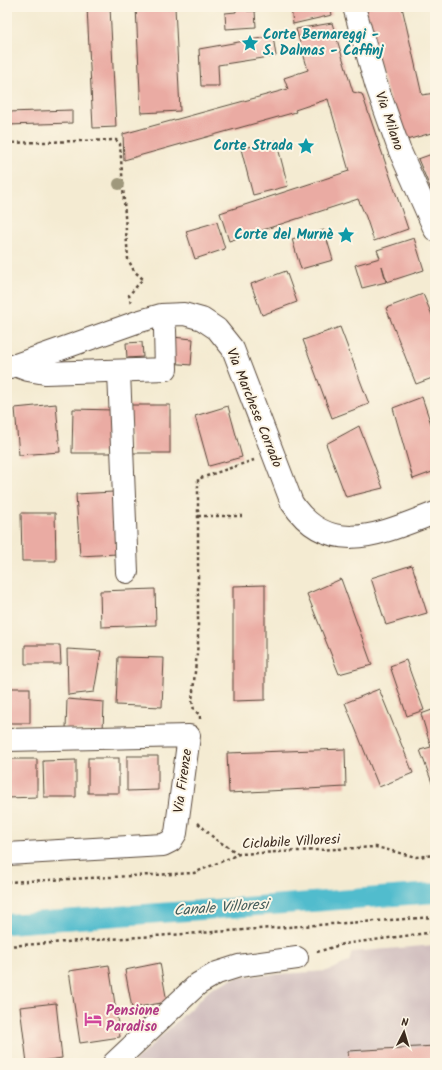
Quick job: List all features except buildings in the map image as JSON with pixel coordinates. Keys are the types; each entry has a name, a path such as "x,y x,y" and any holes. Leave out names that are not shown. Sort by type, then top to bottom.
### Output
{"street":[{"name":"Via Milano","path":"354,7 376,84 399,149 435,230"},
{"name":"Via Marchese Corrado","path":"11,367 136,322 161,315 184,314 202,319 217,329 233,349 292,503 301,516 316,528 333,535 354,538 379,534 435,513"},
{"path":"11,367 45,374 166,369 165,330"},
{"path":"119,372 127,572"},
{"name":"Via Firenze","path":"7,740 189,736 176,833 171,841 163,845 7,854"},
{"path":"114,1063 198,984 217,973 239,966 297,958"}],"path":[{"path":"7,143 116,140 120,144 128,259 134,270 143,279 129,295 133,310"},
{"path":"199,725 200,714 194,710 192,701 198,643 198,479 249,462"},
{"path":"198,516 242,516"},
{"path":"195,821 215,839 239,854"},
{"name":"Ciclabile Villoresi","path":"7,882 194,874 239,854 376,847 416,857 435,855"},
{"path":"7,946 435,917"},
{"path":"297,958 343,944 435,932"}],"shaded area":[{"path":"435,945 435,1063 133,1063 212,988 237,977 327,971 349,962 352,952"}],"waterway":[{"name":"Canale Villoresi","path":"7,924 435,893"}],"place":[{"name":"Corte Bernareggi - S. Dalmas - Caffinj","path":"250,43"},
{"name":"Corte Strada","path":"306,146"},
{"name":"Corte del Murnè","path":"346,235"},
{"name":"Pensione Paradiso","path":"93,1019"}]}
